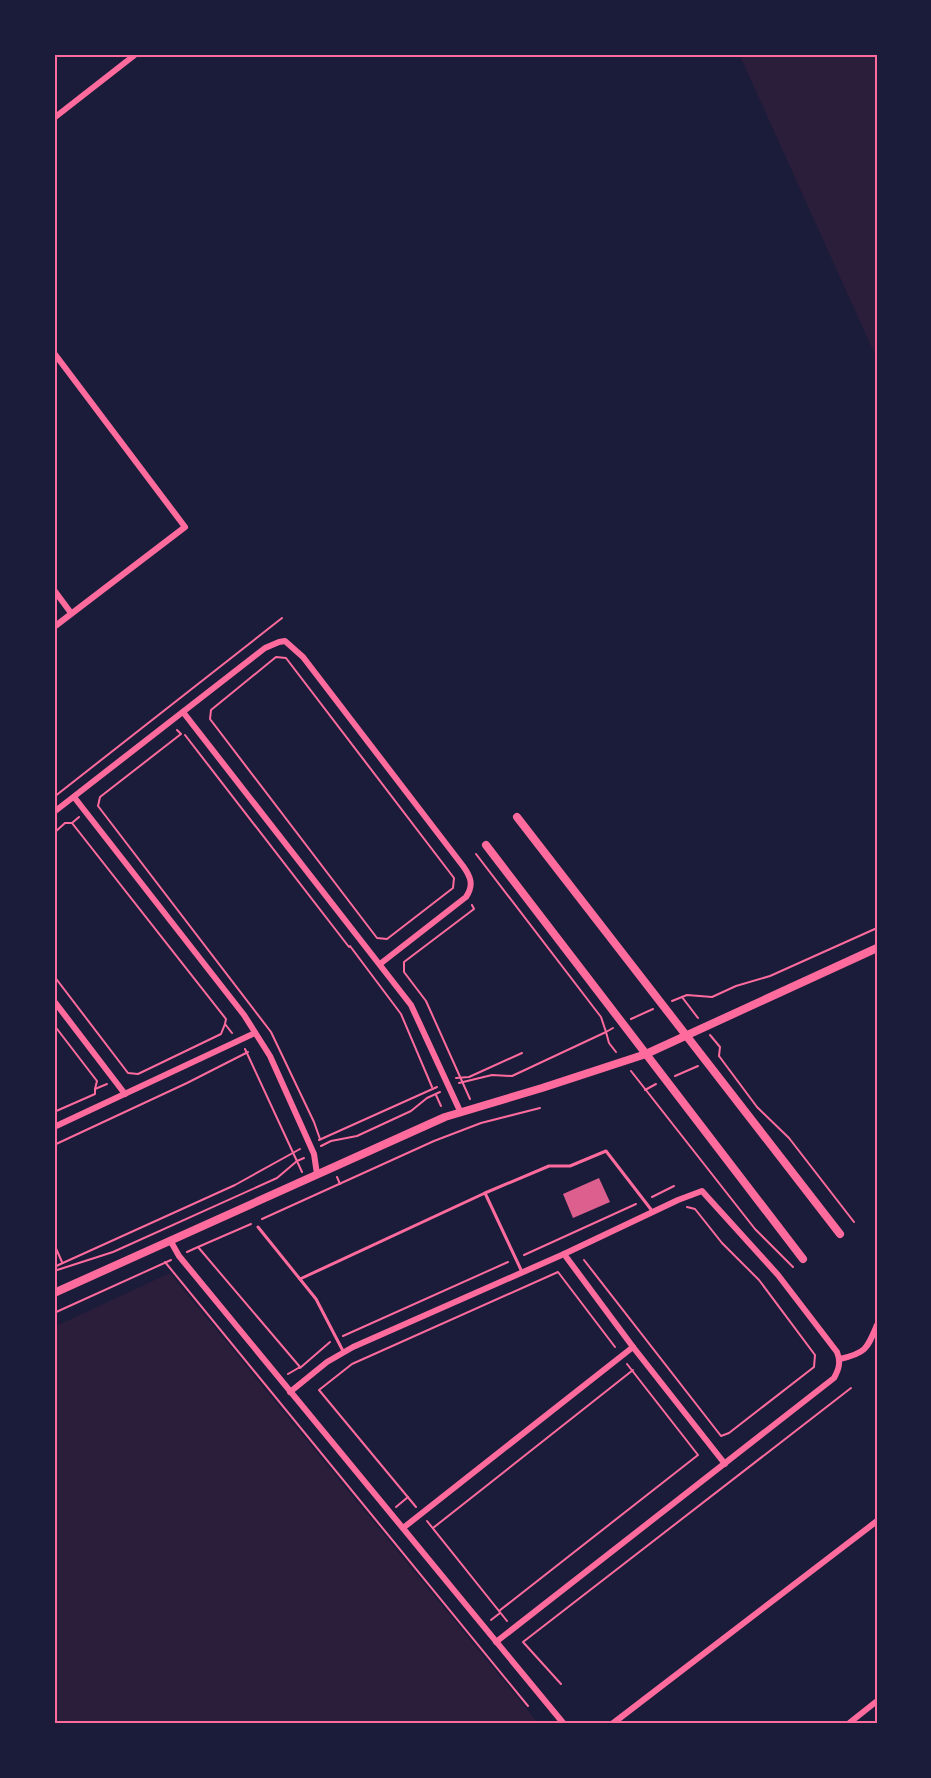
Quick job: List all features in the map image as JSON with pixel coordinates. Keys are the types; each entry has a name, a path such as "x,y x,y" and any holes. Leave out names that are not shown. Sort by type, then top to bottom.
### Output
{"street":[{"path":"54,118 136,54"},
{"path":"54,353 185,527 54,627"},
{"path":"54,590 71,613"},
{"path":"54,812 265,648 285,641 303,657 471,879 472,885 466,897 380,964"},
{"path":"183,712 411,1005 460,1111"},
{"path":"74,796 244,1015 270,1056 314,1154 317,1174"},
{"path":"517,817 840,1234"},
{"path":"486,845 803,1259"},
{"path":"54,1292 460,1111 542,1088 646,1054 877,948"},
{"path":"54,1001 125,1095"},
{"path":"54,1127 255,1033"},
{"path":"290,1392 327,1362 344,1352 702,1191 777,1275 837,1352 840,1359 834,1378 496,1642"},
{"path":"170,1240 179,1256 564,1724"},
{"path":"564,1254 633,1347 725,1464"},
{"path":"840,1359 855,1356 868,1348 877,1325"},
{"path":"403,1528 633,1347"},
{"path":"612,1724 877,1521"},
{"path":"848,1724 877,1701"}],"lane":[{"path":"300,1279 485,1193 549,1166 570,1166 606,1151 653,1212"},
{"path":"485,1193 522,1272"},
{"path":"258,1227 316,1299 344,1352"}],"path":[{"path":"54,796 282,618"},
{"path":"276,657 286,658 454,878 453,888 387,939 377,938 210,719 212,710 276,657"},
{"path":"163,711 181,734 100,797 98,806 272,1032 314,1122 320,1140 433,1088 492,1075 512,1076 606,1032 601,1017 476,854"},
{"path":"185,735 401,1014 433,1088"},
{"path":"54,833 65,823 72,823 99,802"},
{"path":"72,823 226,1019 221,1034 138,1074 128,1073 115,1082 95,1089"},
{"path":"453,888 460,890 474,909 404,962 404,972 426,1000 460,1077"},
{"path":"682,997 687,995 712,997 736,986 770,976 877,928"},
{"path":"349,947 370,929"},
{"path":"54,976 128,1073"},
{"path":"54,1267 235,1185 293,1152 248,1052 225,1024"},
{"path":"54,1025 97,1081 94,1094 54,1112"},
{"path":"54,1145 248,1052"},
{"path":"54,1271 113,1252 277,1178 297,1161 314,1154 322,1145 357,1136 411,1111 460,1077 469,1077 522,1053"},
{"path":"719,1056 757,1107 789,1138 854,1222"},
{"path":"645,1090 755,1229 793,1267"},
{"path":"54,1313 434,1141 481,1123 540,1108"},
{"path":"300,1367 329,1343 674,1186"},
{"path":"584,1260 722,1436 729,1433 814,1367 815,1355 759,1280 722,1244 695,1209 683,1206"},
{"path":"54,1244 65,1267 67,1287 79,1301"},
{"path":"198,1247 319,1390"},
{"path":"165,1262 528,1706"},
{"path":"433,1528 633,1370"},
{"path":"561,1684 523,1642 851,1388"}],"shaded area":[{"path":"739,54 877,54 877,359"},
{"path":"170,1273 539,1724 54,1724 54,1327"}],"building":[{"path":"599,1178 610,1202 573,1218 563,1194"}]}
